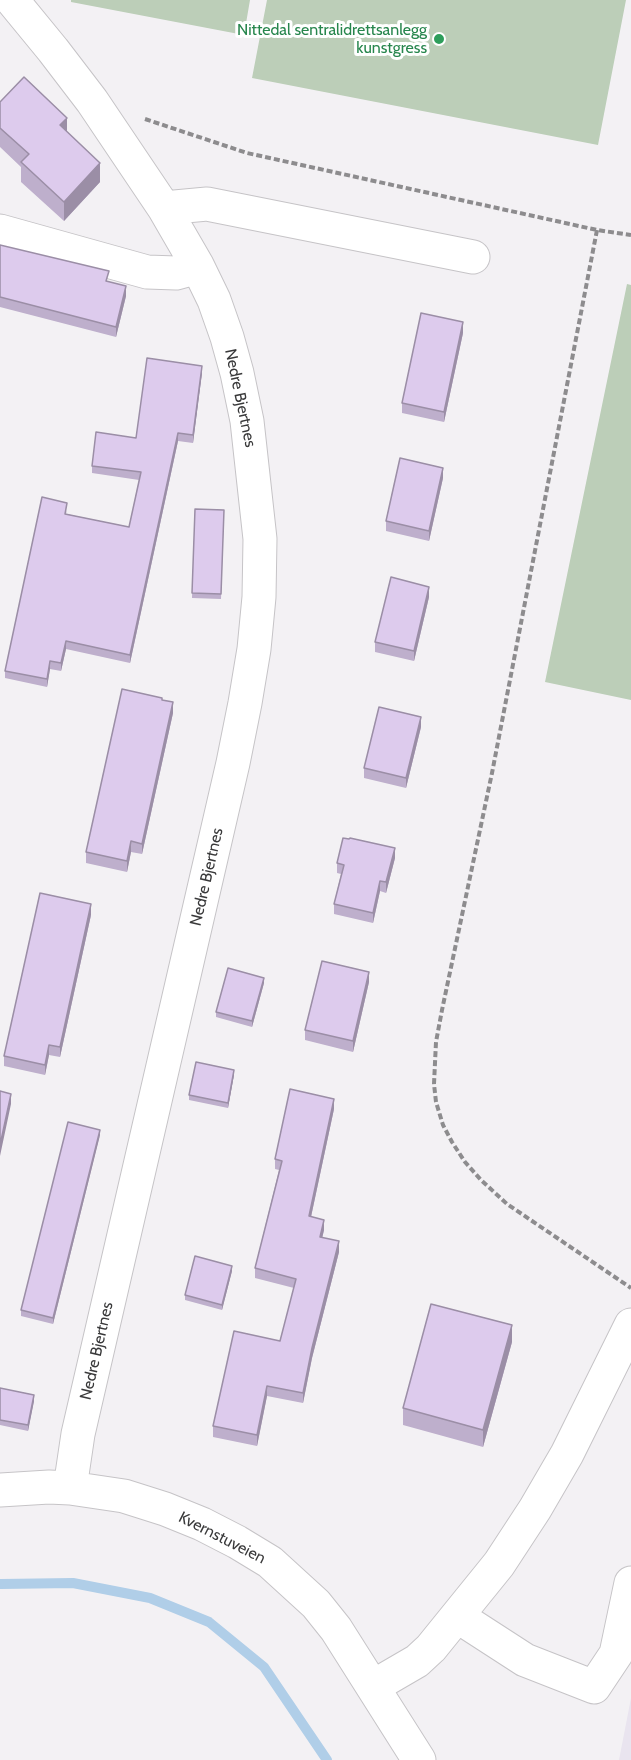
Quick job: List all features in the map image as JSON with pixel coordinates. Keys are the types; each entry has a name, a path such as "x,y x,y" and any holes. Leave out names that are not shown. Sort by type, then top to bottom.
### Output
{"street":[{"name":"Nedre Bjertnes","path":"12,0 92,101 164,208 214,300 237,373 247,421 260,539 259,597 254,649 233,764 78,1434 70,1488"},
{"path":"164,208 207,204 473,257"},
{"path":"0,231 147,272 176,273 197,265"},
{"path":"374,1686 417,1660 431,1648 499,1564 567,1454 631,1325"},
{"name":"Kvernstuveien","path":"0,1490 26,1487 70,1488 124,1496 165,1509 210,1528 270,1562 303,1591 336,1629 419,1760"},
{"path":"457,1616 525,1660 594,1686 616,1654 631,1583"}],"path":[{"path":"92,101 247,153 597,230 631,235"},
{"path":"597,230 492,773 440,1021 436,1042 434,1084 443,1125 465,1162 481,1180 507,1204 631,1288"}],"shaded area":[{"path":"631,1698 631,1760 619,1760"}],"green space":[{"path":"71,0 250,0 244,35 71,2"},
{"name":"Nittedal sentralidrettsanlegg kunstgress","path":"267,0 626,0 598,145 252,78"},
{"path":"627,284 631,285 631,700 545,682"}],"building":[{"path":"24,77 67,118 60,125 100,163 64,202 21,162 29,154 0,128 0,102"},
{"path":"0,245 109,271 106,281 126,286 116,327 0,297"},
{"path":"421,313 463,322 444,412 402,403"},
{"path":"147,358 202,366 193,435 178,433 130,655 66,641 61,663 50,661 47,679 5,671 42,497 67,503 65,514 129,527 141,472 92,466 96,432 136,438"},
{"path":"400,458 443,468 429,531 386,521"},
{"path":"195,509 224,510 221,594 192,593"},
{"path":"391,577 429,587 414,651 375,642"},
{"path":"122,689 173,702 142,844 131,841 127,861 86,852"},
{"path":"379,707 421,717 406,778 364,768"},
{"path":"343,838 395,848 386,882 380,881 373,913 334,904 344,865 337,863"},
{"path":"40,893 91,904 60,1047 49,1045 45,1065 4,1056"},
{"path":"322,961 369,972 353,1041 305,1030"},
{"path":"228,968 264,978 252,1021 216,1012"},
{"path":"196,1062 234,1070 228,1103 189,1095"},
{"path":"290,1089 334,1099 309,1216 324,1220 320,1237 339,1241 303,1393 267,1386 257,1435 213,1426 234,1331 280,1341 296,1279 255,1268 282,1161 275,1159"},
{"path":"0,1091 11,1094 0,1145"},
{"path":"68,1122 100,1130 53,1318 21,1310"},
{"path":"195,1256 232,1266 222,1305 185,1295"},
{"path":"431,1304 512,1325 483,1430 403,1408"},
{"path":"0,1388 34,1395 28,1425 0,1420"}],"waterway":[{"path":"0,1584 73,1583 150,1598 209,1622 264,1667 327,1760"}],"place":[{"name":"Nittedal sentralidrettsanlegg kunstgress","path":"439,39"}]}
